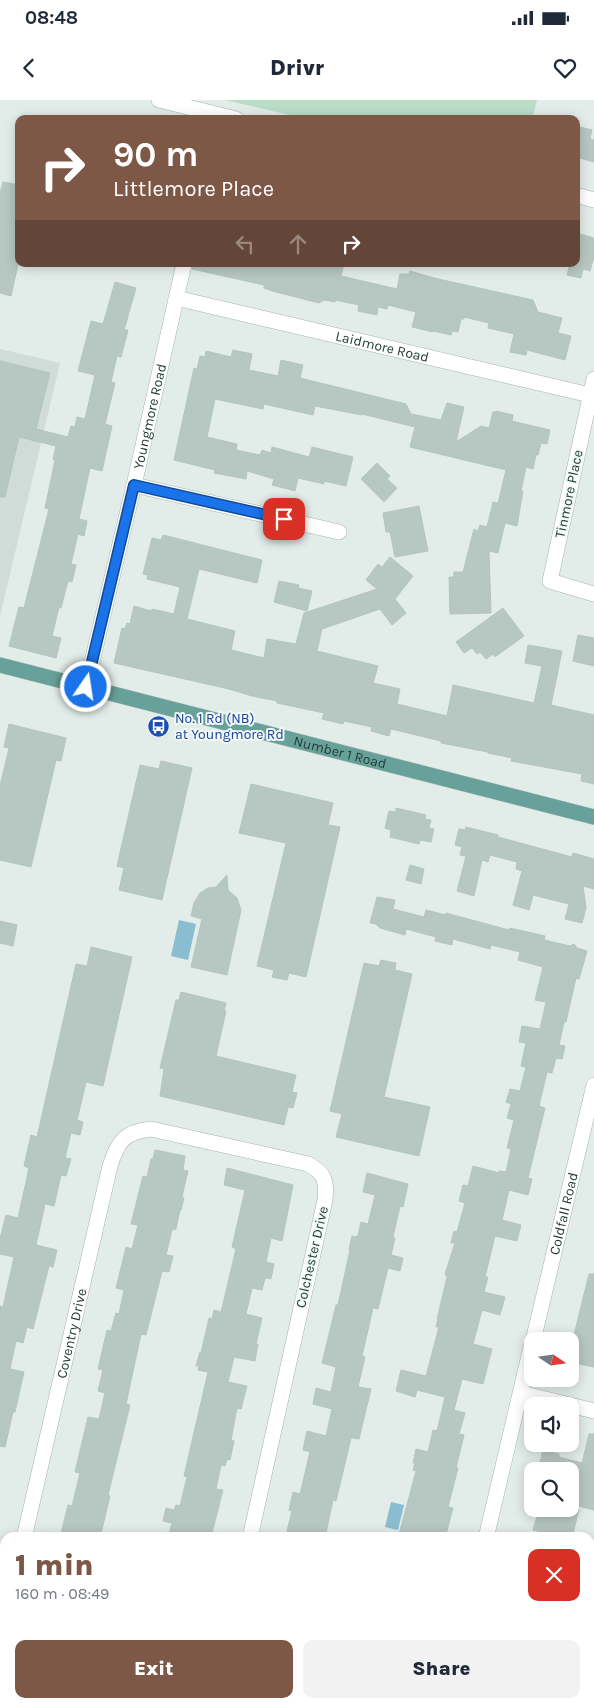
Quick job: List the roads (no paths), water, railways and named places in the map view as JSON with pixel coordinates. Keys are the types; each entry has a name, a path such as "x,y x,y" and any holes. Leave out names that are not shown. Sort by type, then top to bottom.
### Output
{"main road":[{"name":"Number 1 Road","path":"0,665 594,817"}],"street":[{"path":"159,100 209,115"},
{"path":"580,196 594,200"},
{"name":"Youngmore Road","path":"86,687 183,267"},
{"name":"Laidmore Road","path":"176,298 590,395"},
{"name":"Tinmore Place","path":"594,378 550,581 594,594"},
{"path":"134,485 339,532"},
{"name":"Coldfall Road","path":"535,1332 591,1107 594,1085"},
{"name":"Colchester Drive","path":"128,1135 138,1130 163,1130 308,1164 318,1170 323,1176 326,1187 325,1200 251,1532"},
{"name":"Coventry Drive","path":"25,1532 110,1166 120,1142 128,1135"},
{"name":"Coldfall Road","path":"487,1532 524,1380"},
{"path":"521,1393 594,1412"}],"water":[{"path":"179,920 196,924 188,960 171,956"},
{"path":"391,1502 404,1505 398,1530 385,1527"}],"place":[{"name":"No. 1 Rd (NB) at Youngmore Rd","path":"159,726"}]}
